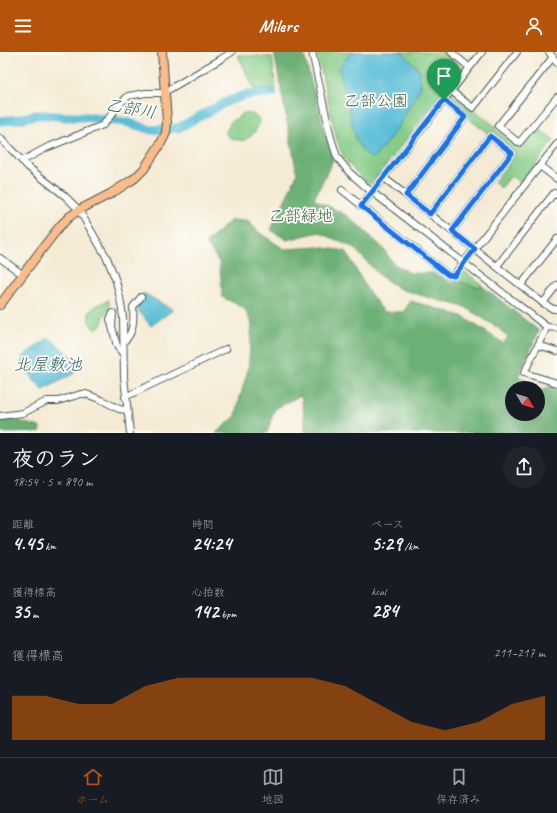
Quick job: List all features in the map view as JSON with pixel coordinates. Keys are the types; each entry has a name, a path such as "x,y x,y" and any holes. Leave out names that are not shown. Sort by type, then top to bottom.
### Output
{"main road":[{"path":"0,304 60,226 69,217 135,178 152,158 161,143 166,129 162,52"}],"street":[{"path":"22,161 46,148 103,125 128,96 146,93 165,93 232,52"},
{"path":"312,52 331,138 337,158 349,172 547,327 557,328"},
{"path":"451,52 470,67"},
{"path":"361,206 482,52"},
{"path":"451,91 473,108 517,52"},
{"path":"553,57 498,126 519,144 557,97"},
{"path":"406,195 465,117 444,100"},
{"path":"430,214 490,136 512,153 452,231"},
{"path":"0,138 28,167 65,196 79,210 107,258 116,281 123,317 125,397 130,433"},
{"path":"342,190 448,275 454,276 557,144"},
{"path":"540,166 557,179"},
{"path":"383,177 543,303 553,309 557,309"},
{"path":"496,266 554,193 557,195"},
{"path":"521,285 557,239"},
{"path":"0,258 22,274"},
{"path":"543,303 557,285"},
{"path":"124,340 130,336 134,317 133,306 141,297"},
{"path":"112,326 117,346 123,354"},
{"path":"547,327 524,373 557,383"},
{"path":"538,345 557,350"},
{"path":"125,397 226,349"},
{"path":"0,416 23,413 47,401 58,401 81,394 86,394 119,409 126,410"}],"green space":[{"name":"乙部緑地","path":"274,52 303,52 333,160 314,199 348,216 382,247 393,263 410,273 433,273 454,284 456,280 476,287 482,286 539,331 518,377 525,381 505,381 505,421 545,421 545,389 550,385 557,387 557,433 305,433 305,419 301,395 275,409 267,433 216,433 236,416 248,370 252,324 244,308 222,297 219,262 206,243 231,220 248,221 260,233 284,249 318,247 346,251 366,288 384,312 403,312 411,301 462,316 503,343 508,337 498,328 465,307 400,289 380,276 354,248 319,232 287,240 271,230 297,174"},
{"name":"乙部公園","path":"317,52 443,52 461,67 461,69 372,183 369,183 357,173 341,152 336,137"},
{"path":"238,55 272,57 276,89 254,89"},
{"path":"451,95 474,112 476,111 520,149 537,127 554,140 521,183 511,176 501,188 494,182 514,157 515,153 491,133 489,134 469,119 470,117 448,99"},
{"path":"244,113 252,114 259,119 258,126 252,135 243,141 230,138 225,133 232,120 237,119"},
{"path":"464,271 482,286 476,287 456,280"},
{"path":"109,300 109,311 106,313 102,324 98,328 94,329 88,318 91,310 99,304"},
{"path":"0,416 40,427 40,432 0,433"}],"water":[{"path":"351,52 402,52 419,69 421,87 397,129 375,157 370,158 362,150 356,140 339,68"},
{"path":"144,293 173,310 151,326 137,309"},
{"name":"北屋敷池","path":"49,338 72,357 75,371 73,374 43,390 21,363 24,356 28,352"}],"waterway":[{"name":"乙部川","path":"0,121 43,115 84,117 126,122 151,130 178,128 228,101 245,95 273,93"}],"route":[{"path":"444,100 465,117 406,195 430,214 490,136 512,153 452,231 475,249 454,276 448,275 361,206 444,100"}]}
